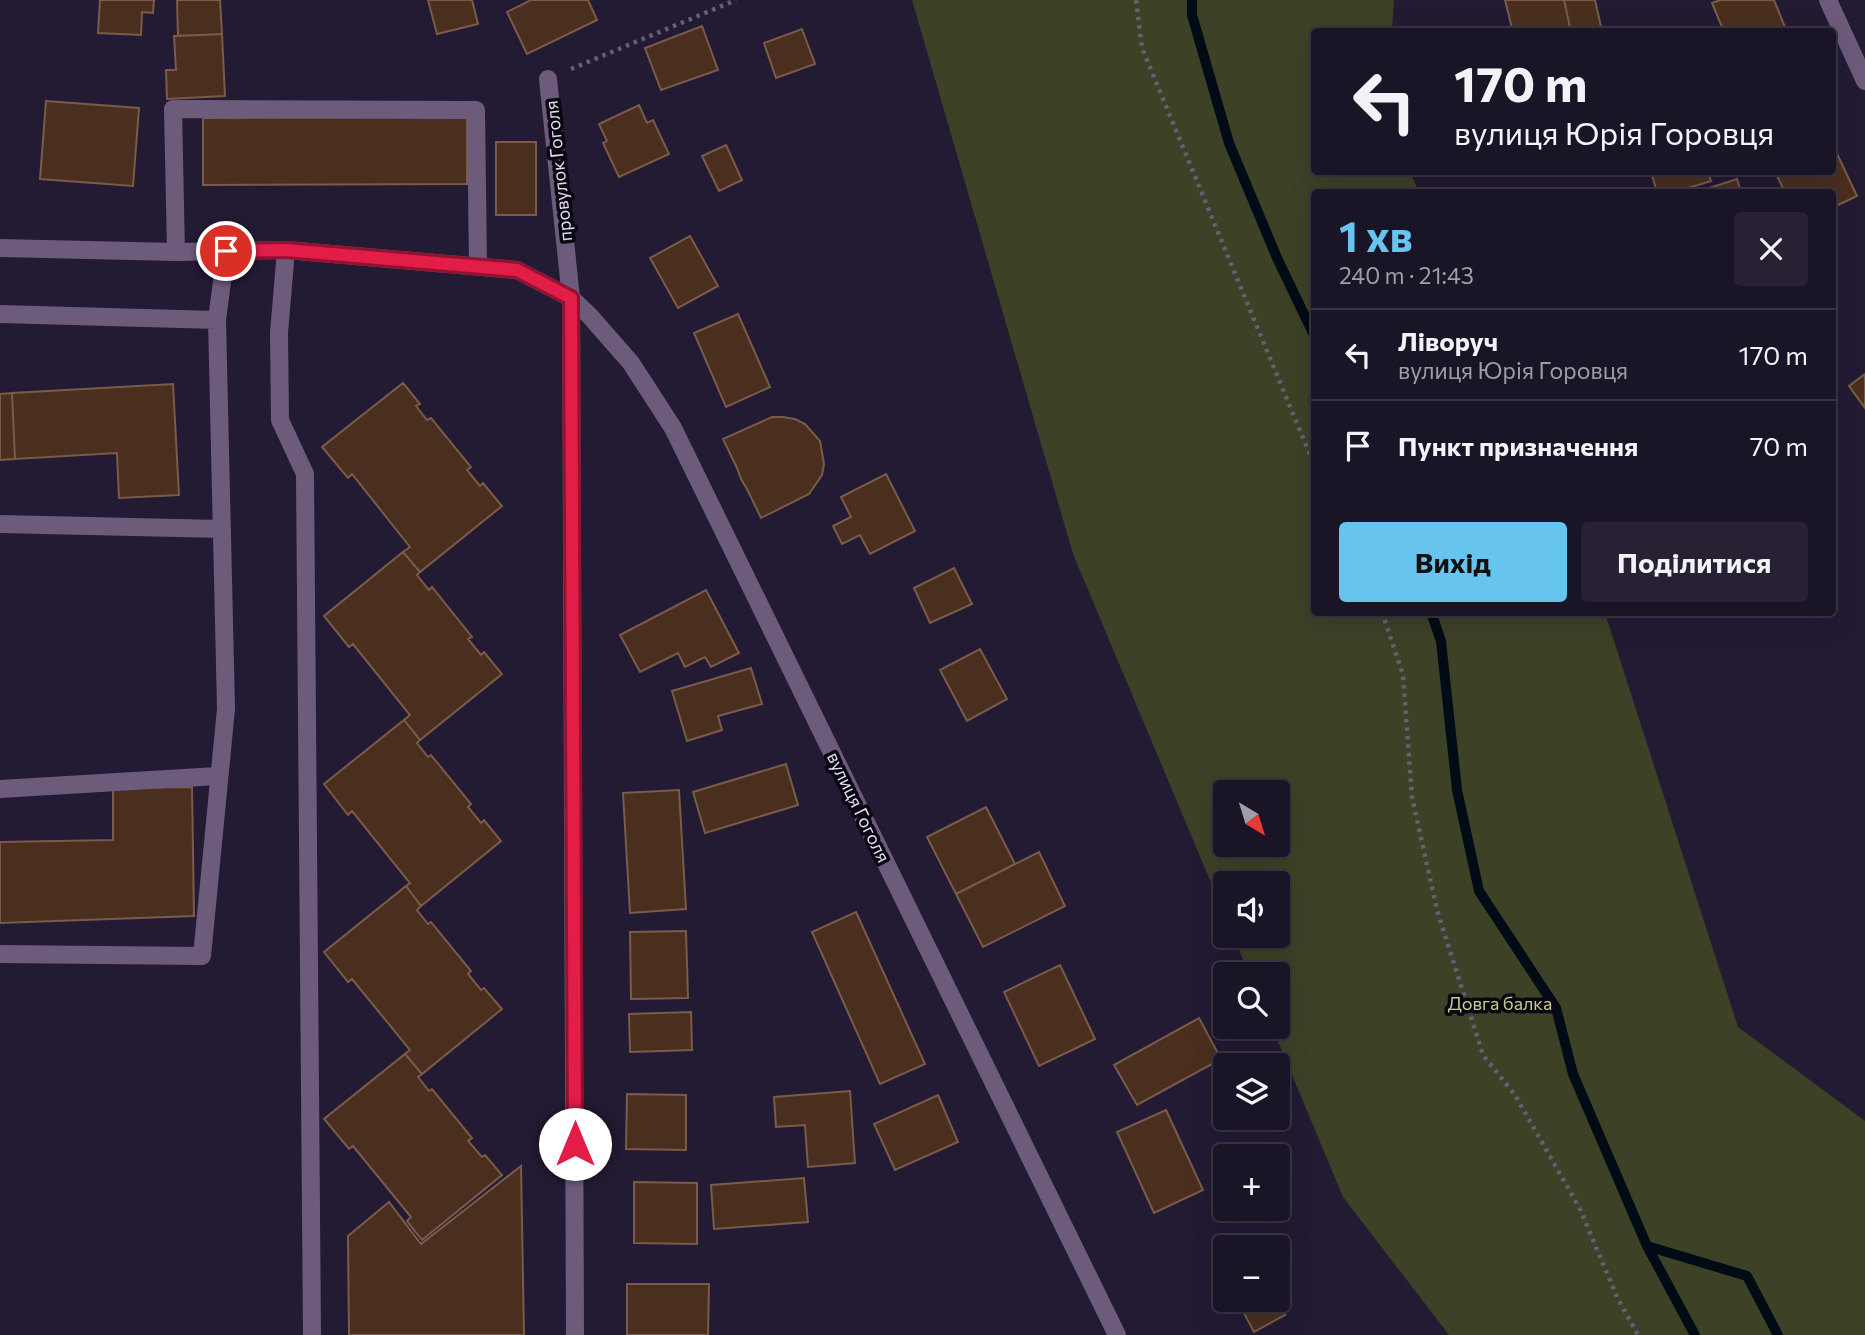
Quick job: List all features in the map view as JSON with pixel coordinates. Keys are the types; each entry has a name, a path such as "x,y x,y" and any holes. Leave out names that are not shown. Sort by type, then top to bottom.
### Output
{"street":[{"path":"1828,0 1865,81"},
{"name":"провулок Гоголя","path":"548,79 571,298 575,1335"},
{"path":"176,252 173,109 476,110 478,266"},
{"name":"вулиця Гоголя","path":"0,248 176,252 286,250 517,270 571,298 589,315 631,363 673,428 1117,1335"},
{"path":"286,250 279,333 279,420 304,474 312,1335"},
{"path":"0,954 202,956 226,709 217,320 226,251"},
{"path":"0,314 217,320"},
{"path":"0,524 222,529"},
{"path":"0,789 217,776"}],"path":[{"name":"провулок Гоголя","path":"548,79 736,0"},
{"path":"1136,0 1142,48 1311,456"},
{"path":"1383,616 1403,675 1412,797 1437,910 1483,1055 1515,1095 1580,1209 1617,1297 1638,1335"}],"green space":[{"name":"Довга балка","path":"912,0 1394,0 1392,28 1311,28 1311,175 1411,175 1418,189 1311,189 1311,616 1606,616 1738,1027 1865,1121 1865,1335 1449,1335 1343,1197 1290,1070 1290,1053 1283,1053 1277,1039 1290,1039 1290,962 1244,962 1238,948 1290,948 1290,871 1213,871 1213,887 1073,554"}],"building":[{"path":"100,0 154,0 153,13 142,12 141,35 98,33"},
{"path":"177,0 220,0 222,34 178,36"},
{"path":"428,0 472,0 478,24 437,34"},
{"path":"531,0 588,0 597,20 527,54 507,12"},
{"path":"1505,0 1564,0 1570,28 1512,28"},
{"path":"1564,0 1595,0 1601,28 1570,28"},
{"path":"1720,0 1774,0 1785,28 1722,28 1712,3"},
{"path":"702,26 718,70 661,90 645,48"},
{"path":"802,29 815,64 776,78 764,43"},
{"path":"222,34 225,96 167,99 166,70 176,70 174,36"},
{"path":"46,101 139,108 133,186 40,179"},
{"path":"639,105 647,123 653,120 669,154 619,177 603,143 607,141 599,124"},
{"path":"467,117 467,184 203,185 203,118"},
{"path":"496,142 536,142 536,215 496,215"},
{"path":"726,145 742,180 719,191 702,156"},
{"path":"1836,151 1857,196 1836,206 1836,189 1784,189 1776,175 1836,175"},
{"path":"1652,175 1709,175 1711,181 1685,189 1656,189"},
{"path":"1737,179 1740,189 1706,189"},
{"path":"690,236 718,286 678,308 650,258"},
{"path":"738,314 770,387 726,407 694,333"},
{"path":"1865,374 1865,408 1849,386"},
{"path":"403,383 420,404 416,406 427,420 431,418 471,467 467,470 480,486 483,483 502,506 420,572 403,552 410,547 352,474 348,478 322,447"},
{"path":"173,384 179,495 119,498 117,453 15,459 12,393"},
{"path":"12,393 15,459 0,460 0,394"},
{"path":"772,417 795,419 805,424 820,441 824,464 822,475 809,494 761,518 723,439"},
{"path":"886,474 915,531 870,554 860,535 842,544 833,526 851,517 841,497"},
{"path":"403,552 420,572 417,575 429,590 432,587 472,637 468,639 481,655 484,652 502,674 420,740 404,720 410,715 353,644 349,647 324,616"},
{"path":"954,568 972,604 930,623 914,588"},
{"path":"706,590 739,653 711,667 705,657 685,667 678,653 640,672 620,635"},
{"path":"980,649 1007,699 967,721 940,670"},
{"path":"751,668 762,704 718,716 722,730 687,741 672,691"},
{"path":"404,720 420,740 417,743 428,757 431,755 471,804 468,807 481,823 484,820 501,841 421,906 406,886 410,883 352,811 348,815 324,784"},
{"path":"786,764 798,805 705,833 693,792"},
{"path":"192,787 194,916 0,923 0,842 113,840 113,788"},
{"path":"679,790 686,909 630,913 623,793"},
{"path":"986,807 1015,864 956,894 927,837"},
{"path":"1039,852 1065,906 983,947 956,894"},
{"path":"406,886 421,906 417,910 428,924 431,922 471,971 468,974 481,990 484,988 502,1009 422,1074 405,1054 410,1050 352,979 348,982 324,952"},
{"path":"856,912 925,1064 880,1084 812,932"},
{"path":"686,931 688,998 631,999 630,932"},
{"path":"1060,965 1095,1039 1039,1066 1004,992"},
{"path":"691,1012 692,1050 630,1052 629,1014"},
{"path":"1199,1018 1218,1053 1213,1053 1213,1063 1137,1105 1114,1065"},
{"path":"405,1054 422,1074 418,1077 429,1091 432,1089 472,1138 468,1141 482,1157 485,1155 502,1175 422,1240 407,1221 411,1217 353,1146 349,1149 324,1119"},
{"path":"850,1091 855,1163 808,1167 805,1125 776,1127 774,1097"},
{"path":"627,1094 686,1095 686,1150 626,1149"},
{"path":"938,1095 958,1142 895,1170 874,1124"},
{"path":"1166,1110 1203,1190 1154,1213 1117,1132"},
{"path":"521,1166 524,1335 349,1335 348,1236 389,1202 421,1244"},
{"path":"804,1178 808,1222 714,1229 711,1185"},
{"path":"634,1182 697,1183 697,1244 634,1243"},
{"path":"627,1284 709,1284 708,1335 627,1335"},
{"path":"1243,1312 1284,1312 1285,1315 1254,1332"}],"waterway":[{"path":"1192,0 1192,15 1229,143 1277,258 1311,329"},
{"path":"1432,616 1441,641 1457,790 1479,891 1556,1008 1573,1074 1647,1246 1695,1335"},
{"path":"1647,1246 1747,1276 1778,1335"}],"route":[{"path":"226,251 286,250 517,270 571,298 575,1144"}]}
